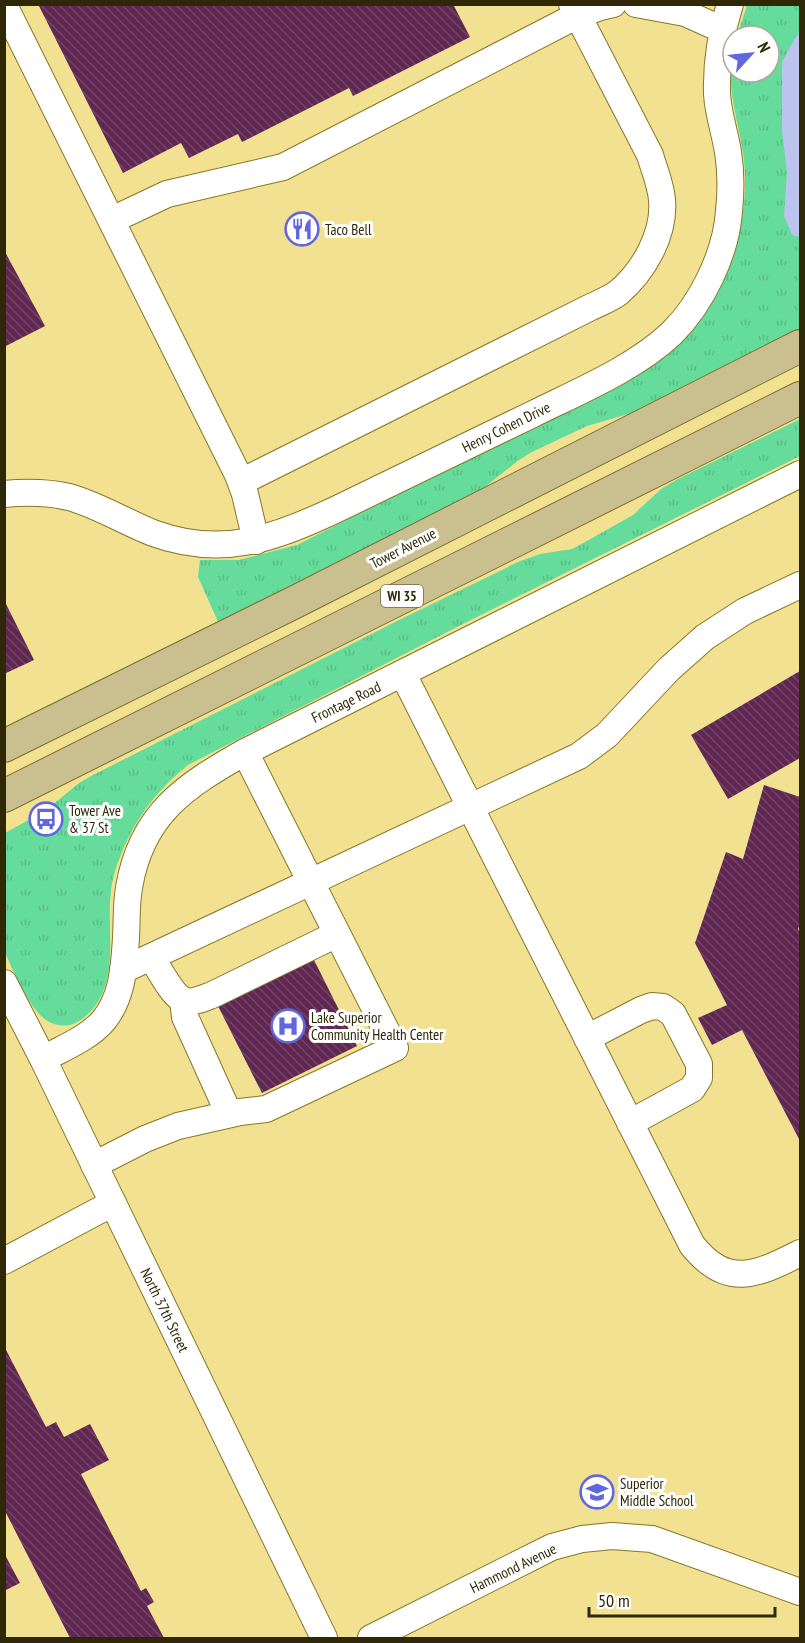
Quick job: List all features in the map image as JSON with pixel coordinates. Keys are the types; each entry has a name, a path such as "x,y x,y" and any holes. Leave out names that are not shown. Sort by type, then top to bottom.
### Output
{"main road":[{"name":"Tower Avenue","path":"4,746 297,601 801,346"},
{"name":"WI 35","path":"4,796 801,398"}],"street":[{"path":"111,220 167,194 284,167 575,10 613,4"},
{"path":"636,4 685,13 721,29"},
{"name":"Henry Cohen Drive","path":"725,24 730,4"},
{"path":"4,5 241,482 256,541"},
{"path":"241,482 589,309 617,293 639,270 652,249 660,223 662,201 658,180 650,155 575,10"},
{"name":"Henry Cohen Drive","path":"4,494 33,492 70,498 152,532 184,542 229,545 256,541 287,532 319,518 581,390 641,356 671,333 684,319 705,285 721,246 729,213 728,154 717,96 721,42"},
{"name":"Frontage Road","path":"44,1059 100,1025 114,1004 123,970 128,889 132,871 152,826 172,800 186,788 245,752 801,474"},
{"path":"123,970 579,756 607,735 669,669 705,637 746,611 801,585"},
{"path":"403,674 692,1245 705,1261 721,1270 739,1274 755,1273 801,1253"},
{"path":"94,1165 145,1139 178,1126 229,1114 266,1109 395,1048 245,752"},
{"path":"183,1000 201,999 212,995 338,934"},
{"path":"152,957 174,992 183,1000 185,1017 229,1114"},
{"name":"North 37th Street","path":"4,983 44,1059 324,1638"},
{"path":"587,1038 641,1010 652,1006 663,1007 673,1014 699,1064 699,1078 692,1089 630,1123"},
{"path":"4,1261 113,1203"},
{"name":"Hammond Avenue","path":"371,1638 552,1547 582,1539 612,1536 652,1539 801,1592"}],"green space":[{"path":"747,5 800,5 800,331 639,411 587,426 532,452 476,494 219,624 198,577 200,560 239,560 297,545 649,368 677,345 696,325 714,300 732,261 742,218 745,174 731,84 781,84 781,24 741,24"},
{"path":"800,419 800,456 457,627 188,765 166,785 147,808 131,832 118,864 111,891 109,968 101,997 87,1015 70,1025 52,1023 35,1010 16,977 4,947 5,833 45,811 79,783 93,775 520,561 540,554 572,549 633,515 661,489 678,479"}],"water":[{"path":"800,33 800,237 792,235 784,216 787,173 782,130 782,62 796,36"}],"building":[{"path":"38,4 453,4 470,37 353,96 349,88 242,142 238,134 189,158 181,143 123,173"},
{"path":"4,250 45,326 4,347"},
{"path":"4,600 34,660 4,674"},
{"path":"800,671 800,758 728,799 691,735"},
{"path":"764,785 800,797 799,1139 742,1030 712,1045 698,1018 727,1005 695,943 726,852 743,859"},
{"name":"Lake Superior Community Health Center","path":"313,958 357,1046 262,1093 218,1006"},
{"path":"4,1346 46,1427 56,1422 64,1437 90,1424 109,1460 81,1474 141,1591 146,1588 154,1602 147,1606 164,1638 70,1638 4,1509"},
{"path":"4,1553 20,1583 4,1591"}],"place":[{"name":"Taco Bell","path":"302,229"},
{"name":"Tower Ave & 37 St","path":"46,819"},
{"name":"Lake Superior Community Health Center","path":"288,1026"},
{"name":"Superior Middle School","path":"597,1492"}]}
